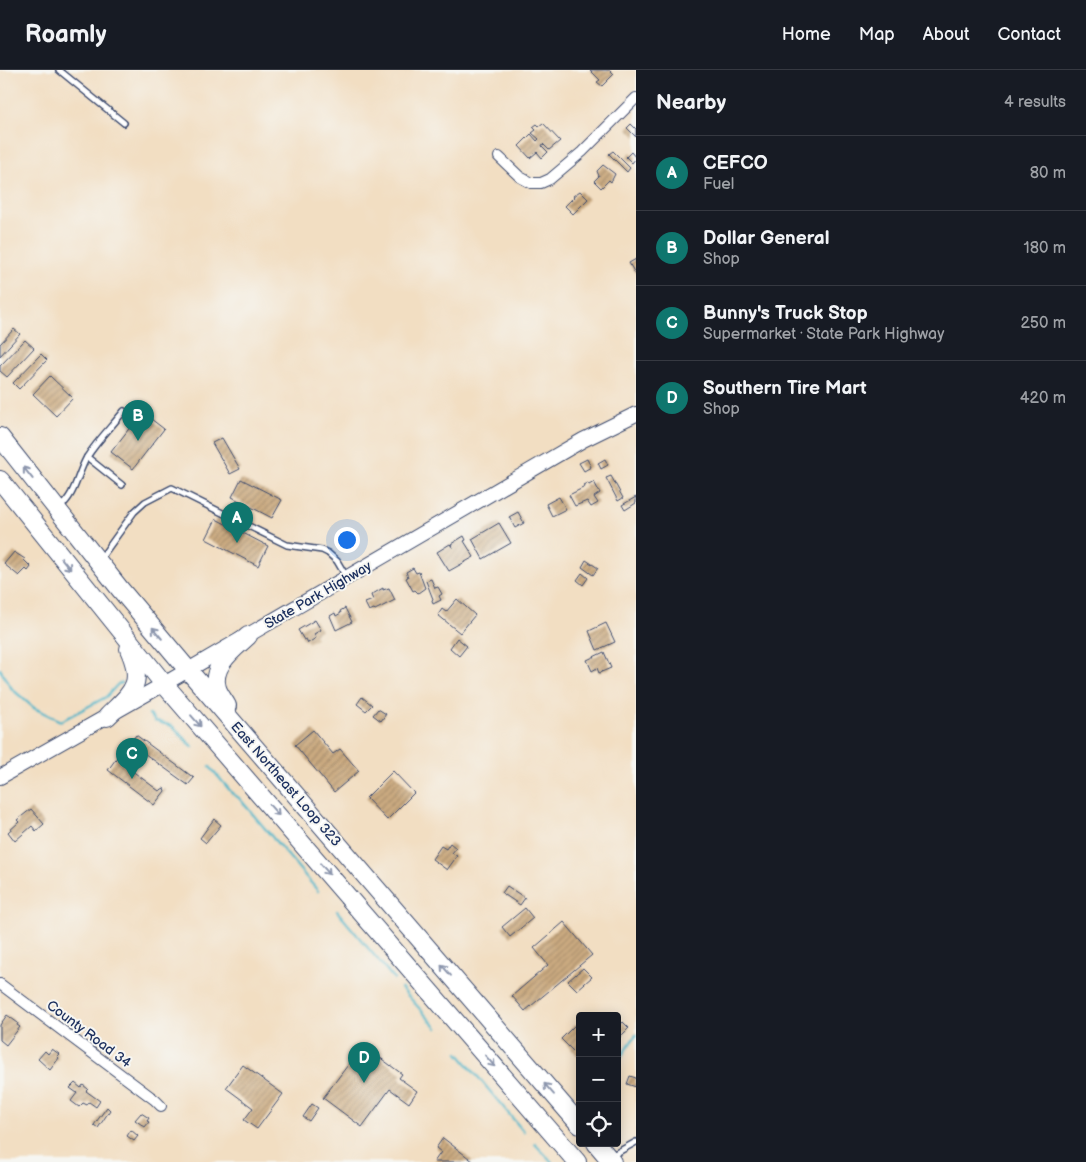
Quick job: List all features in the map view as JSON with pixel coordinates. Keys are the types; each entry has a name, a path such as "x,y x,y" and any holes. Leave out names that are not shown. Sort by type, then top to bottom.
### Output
{"highway":[{"name":"East Northeast Loop 323","path":"0,437 98,562 188,670 576,1120"},
{"name":"East Northeast Loop 323","path":"0,480 35,526 164,684 577,1162"},
{"path":"35,526 57,510"},
{"path":"107,717 128,696 136,680 135,663 122,632"},
{"path":"242,733 219,693 216,676 222,661 248,636"},
{"path":"293,832 313,816"},
{"path":"458,1025 478,1007"},
{"path":"599,1147 608,1160"}],"main road":[{"name":"State Park Highway","path":"0,777 248,636 583,440 636,414"}],"street":[{"path":"499,157 520,177 531,183 541,183 550,179 582,152 636,98"},
{"name":"County Road 34","path":"0,984 161,1106"}],"lane":[{"path":"59,70 124,122"},
{"path":"57,510 72,493 87,457 124,411"},
{"path":"87,457 122,485"},
{"path":"98,562 134,512 146,502 172,488 287,545 322,550 328,553 337,561 347,578"},
{"path":"608,1160 636,1142"}],"building":[{"path":"590,70 610,70 614,74 602,86 597,82 600,80"},
{"path":"543,123 560,141 549,150 543,144 542,146 548,152 542,158 537,152 530,158 519,146 531,134 537,141 539,139 532,133 536,130 533,127"},
{"path":"631,124 636,129 636,137 627,128"},
{"path":"613,151 630,168 627,172 609,154"},
{"path":"631,152 636,158 632,163 626,157"},
{"path":"603,165 615,174 611,182 609,180 601,188 594,181 599,176 597,171"},
{"path":"580,191 588,199 573,214 565,206"},
{"path":"636,259 636,275 629,263"},
{"path":"14,329 20,334 0,356 0,344"},
{"path":"25,340 34,348 7,377 0,371 0,366"},
{"path":"41,354 47,360 19,389 13,383"},
{"path":"50,376 73,398 56,416 33,394"},
{"path":"142,412 164,429 133,469 111,452"},
{"path":"222,438 240,469 230,474 212,443"},
{"path":"587,459 591,467 584,471 579,463"},
{"path":"605,459 608,465 601,469 598,463"},
{"path":"611,476 623,498 618,501 606,478"},
{"path":"241,479 282,500 272,518 232,497"},
{"path":"594,482 600,493 594,497 598,503 591,507 587,501 575,506 569,495 585,487 584,485"},
{"path":"559,497 566,509 552,516 546,504"},
{"path":"636,497 636,503 625,510 622,505"},
{"path":"518,512 524,523 515,528 509,517"},
{"path":"216,519 268,546 258,566 206,539"},
{"path":"499,523 511,543 483,559 472,539"},
{"path":"464,536 466,540 464,541 474,557 449,571 437,552 450,544 453,548 451,544"},
{"path":"14,552 25,559 31,567 19,576 4,564"},
{"path":"586,560 598,568 593,575 582,567"},
{"path":"413,568 416,573 419,572 425,588 418,593 415,590 413,591 406,578 408,577 406,572"},
{"path":"582,573 588,578 583,585 577,580"},
{"path":"431,579 435,588 438,587 442,594 439,596 441,600 433,604 426,581"},
{"path":"383,588 383,590 389,588 395,600 369,611 365,603 373,600 371,595"},
{"path":"457,599 475,615 460,633 438,615 442,609 446,612"},
{"path":"345,608 352,622 336,630 330,616 335,613 336,616"},
{"path":"315,620 321,630 314,634 316,638 308,643 298,630"},
{"path":"606,623 615,642 597,650 589,631"},
{"path":"457,638 467,646 459,656 450,648"},
{"path":"604,652 611,668 599,673 597,668 592,671 587,660"},
{"path":"362,697 372,705 366,711 357,704"},
{"path":"378,709 386,714 381,721 373,715"},
{"path":"313,730 333,754 340,749 359,771 334,792 295,745"},
{"path":"136,735 194,778 188,785 130,743"},
{"path":"118,756 120,757 119,761 159,791 164,788 165,791 154,805 108,770"},
{"path":"393,771 414,793 387,820 366,798"},
{"path":"31,809 44,824 36,831 32,826 15,841 8,832 19,822 17,820"},
{"path":"214,819 221,825 206,843 200,838"},
{"path":"450,843 456,848 452,853 457,856 447,870 432,859 441,846 446,849"},
{"path":"507,886 525,898 520,905 502,893"},
{"path":"525,908 533,918 510,937 502,927"},
{"path":"564,922 592,955 525,1011 512,996 548,965 534,948"},
{"path":"583,968 592,977 577,990 568,981"},
{"path":"7,1015 18,1023 17,1025 20,1027 6,1045 0,1040 0,1025"},
{"path":"623,1022 629,1028 621,1036 621,1024"},
{"path":"576,1024 576,1054 561,1039"},
{"path":"363,1045 402,1074 399,1078 417,1091 409,1103 390,1089 362,1127 323,1098"},
{"path":"52,1049 59,1054 57,1056 59,1058 50,1070 38,1059 45,1051 48,1054"},
{"path":"243,1065 283,1094 257,1129 244,1120 253,1108 226,1088"},
{"path":"630,1076 636,1078 636,1087 627,1084"},
{"path":"75,1083 81,1088 83,1085 88,1089 86,1091 100,1101 96,1107 89,1102 87,1105 83,1103 79,1107 71,1101 77,1093 70,1088"},
{"path":"312,1104 318,1108 309,1121 303,1117"},
{"path":"107,1107 110,1110 98,1128 94,1125"},
{"path":"141,1113 149,1118 147,1121 149,1122 145,1127 135,1120"},
{"path":"131,1130 138,1136 134,1141 127,1136"},
{"path":"443,1138 474,1162 434,1162 441,1152 436,1148"}],"waterway":[{"path":"0,669 12,689 34,708 61,721 106,697 118,684 122,683"},
{"path":"149,714 155,721 172,726 193,747"},
{"path":"210,767 233,794 239,798 318,891"},
{"path":"337,911 394,979"},
{"path":"401,988 437,1028"},
{"path":"621,1057 636,1035"},
{"path":"458,1053 524,1132"},
{"path":"535,1144 552,1162"}],"place":[{"name":"Dollar General","path":"138,441"},
{"name":"CEFCO","path":"237,543"},
{"name":"Bunny's Truck Stop","path":"132,779"},
{"name":"Southern Tire Mart","path":"364,1083"}]}
